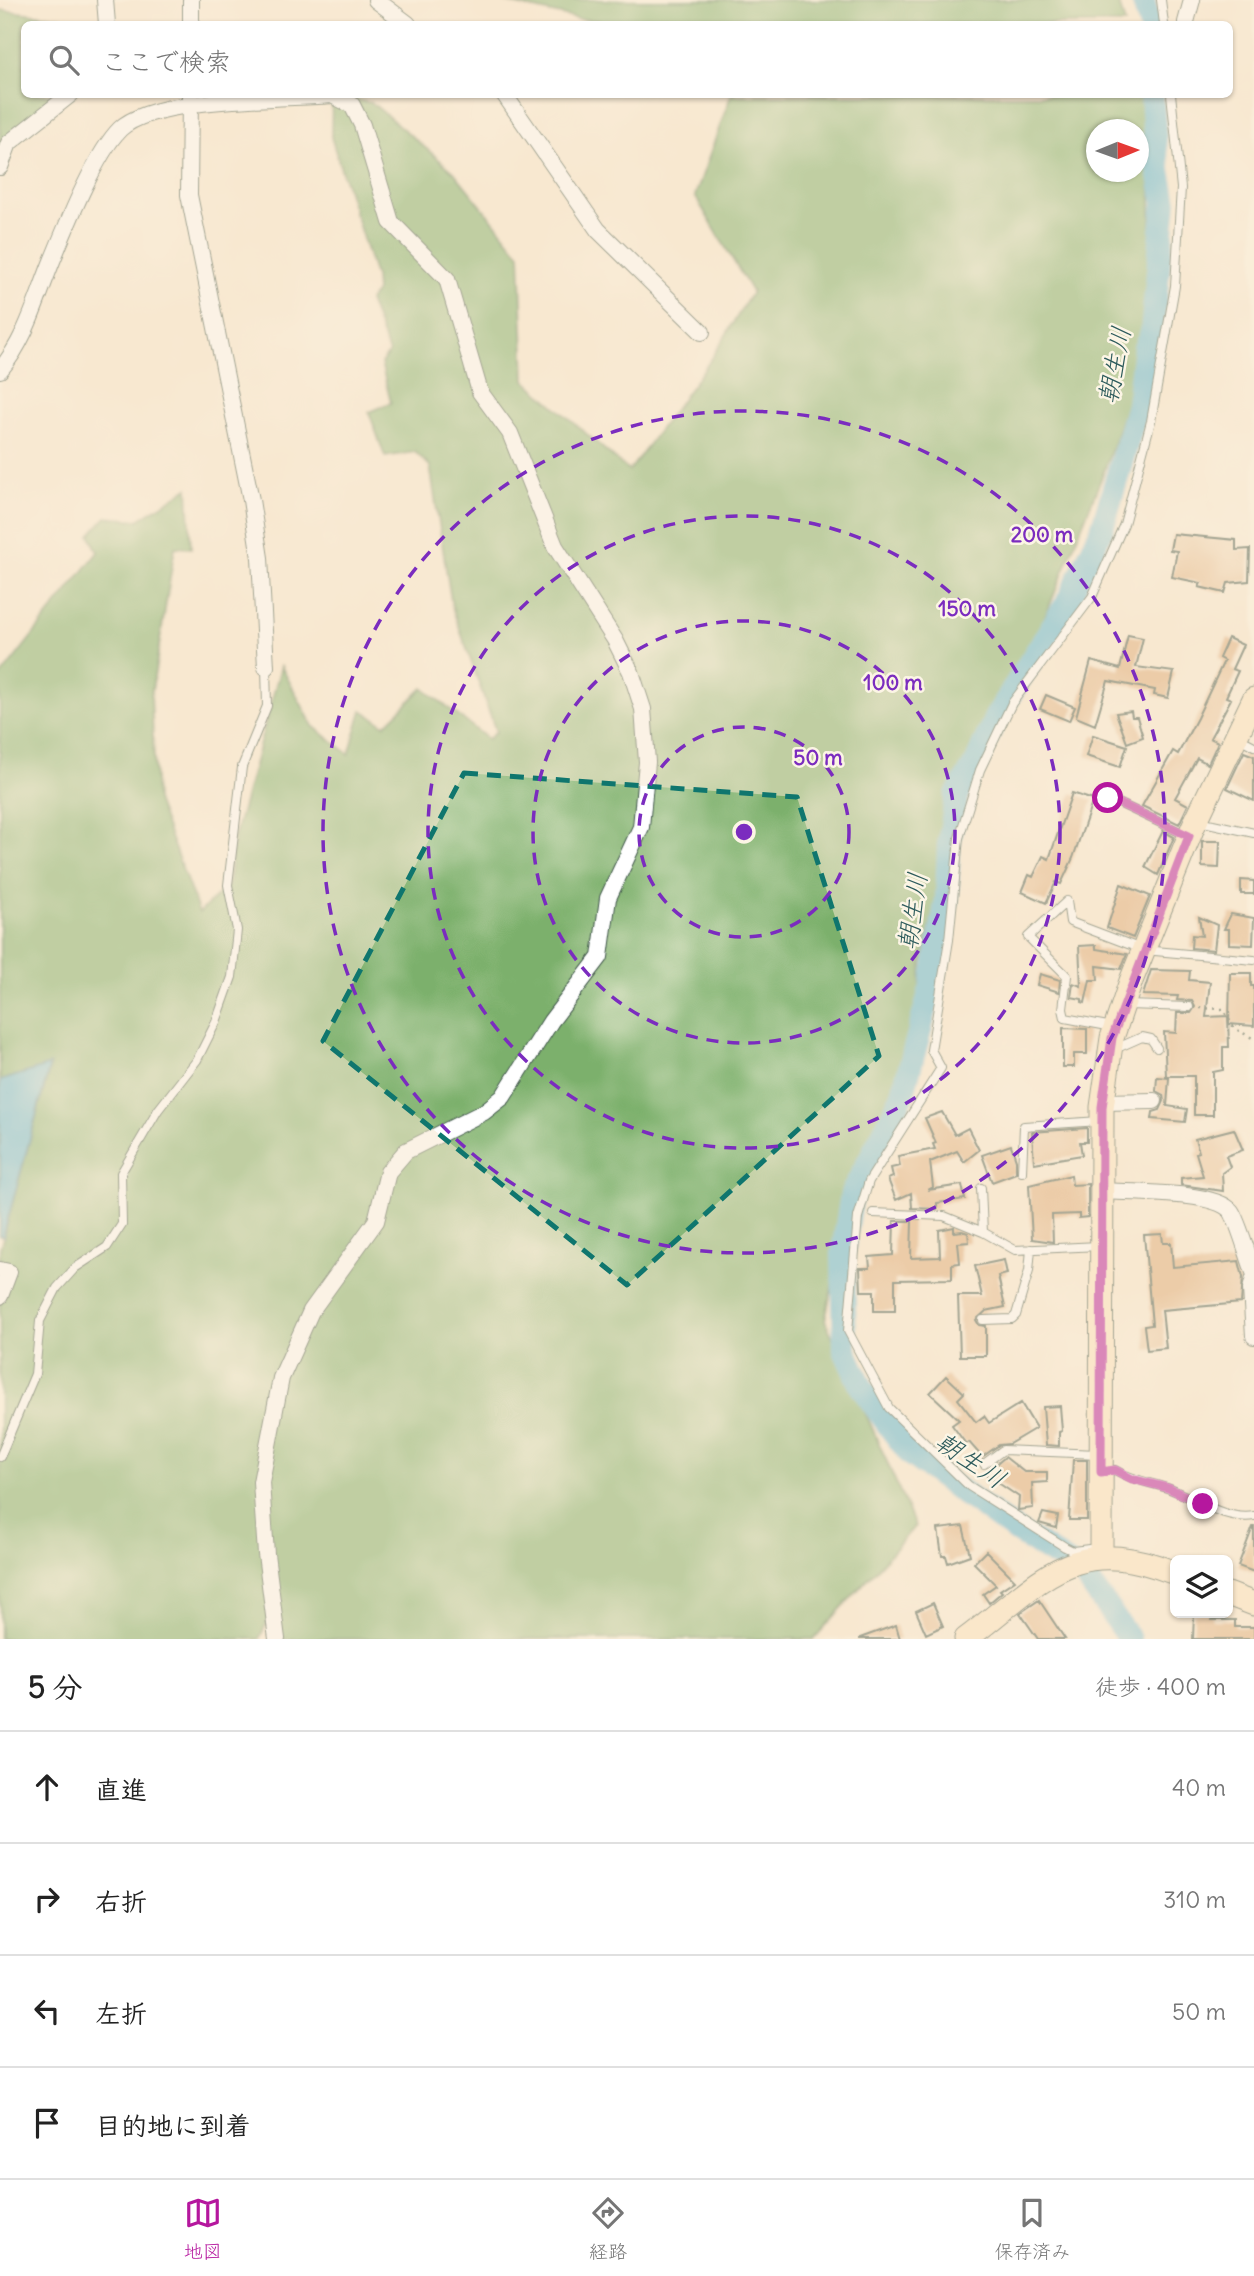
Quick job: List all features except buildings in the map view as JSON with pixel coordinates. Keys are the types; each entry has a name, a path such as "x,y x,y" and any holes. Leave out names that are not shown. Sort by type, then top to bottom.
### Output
{"street":[{"path":"105,0 107,21"},
{"path":"191,0 191,21"},
{"path":"376,0 404,21"},
{"path":"1186,21 1192,0"},
{"path":"0,167 9,144 66,98"},
{"path":"0,370 19,345 72,210 121,128 156,110 190,100 247,98"},
{"path":"277,1639 266,1555 261,1482 281,1378 311,1311 376,1221 388,1172 406,1151 484,1112 503,1097 551,1021 600,957 608,898 641,827 647,762 643,709 631,672 615,640 555,546 510,433 480,391 447,279 433,262 407,242 391,222 362,125 352,105 338,98"},
{"path":"507,98 598,230 702,332"},
{"path":"190,100 189,195 251,500 260,558 266,667"},
{"path":"1093,1554 1101,1463 1103,1112 1111,1051 1116,1027 1192,828 1245,742 1254,699"},
{"path":"1103,1112 1154,1101"},
{"path":"1104,1191 1196,1198 1221,1205 1231,1212 1254,1277 1251,1289 1254,1336"},
{"path":"0,1270 9,1272 0,1296"},
{"path":"966,1639 1056,1571 1093,1554 1132,1558 1170,1571"},
{"path":"1233,1596 1254,1604"}],"lane":[{"path":"1161,0 1164,21"},
{"path":"1093,1554 1065,1547 969,1486 889,1408 848,1331 858,1217 869,1181 942,1068 931,1050 948,940 959,838 980,770 1012,703 1092,597 1125,524 1151,421 1175,286 1181,188 1171,98"},
{"path":"0,1457 35,1374 40,1321 66,1278 75,1268 107,1247 122,1224 121,1173 158,1110 197,1060 216,1021 232,977 237,930 228,885 242,767 267,706 266,667"},
{"path":"1108,798 1192,828 1254,833"},
{"path":"1116,1027 1065,1018 1067,976 1028,937 1067,901 1070,922 1144,950 1254,960"},
{"path":"1124,1005 1189,1007"},
{"path":"1111,1051 1142,1037 1152,1039 1157,1048"},
{"path":"1023,1172 1024,1126 1103,1112"},
{"path":"981,1188 983,1232"},
{"path":"873,1213 944,1216 983,1232 1015,1250 1104,1246"},
{"path":"983,1320 1012,1319 1016,1315 1029,1270 1031,1249"},
{"path":"984,1464 1003,1450 1101,1463 1132,1479 1168,1488 1243,1518 1254,1516"}],"path":[{"path":"1189,1007 1223,1009 1234,1028 1254,1039"}],"highlighted area":[{"path":"464,773 797,797 879,1056 627,1285 323,1041"}],"green space":[{"path":"495,0 1118,0 1124,21 605,21 578,19"},
{"path":"0,10 95,21 21,21 21,98 65,98 13,140 0,177"},
{"path":"332,98 372,103 454,172 520,254 525,380 629,471 712,358 752,292 695,196 730,98 1141,98 1144,119 1086,119 1086,182 1149,182 1149,172 1152,333 1103,474 1022,674 996,717 954,824 922,964 914,1068 859,1161 825,1320 915,1526 814,1639 282,1639 273,1611 259,1639 0,1639 0,1249 50,1066 0,1081 0,677 98,552 90,535 106,517 138,520 188,488 191,548 175,547 151,696 156,800 199,913 228,885 234,838 281,666 313,726 349,754 362,710 385,725 423,688 488,739 496,732 452,607 430,466 415,452 385,457 369,412 391,403 381,363 389,353 369,301 376,291 375,277 331,137"}],"water":[{"path":"50,1065 3,1237 0,1236 0,1081"}],"waterway":[{"name":"朝生川","path":"1143,0 1149,21"},
{"name":"朝生川","path":"1129,1639 1083,1573 1013,1529 911,1455 891,1429 861,1386 845,1350 843,1252 852,1194 902,1097 932,985 947,899 949,845 957,795 977,762 996,717 1067,603 1102,529 1138,405 1145,348 1152,333 1165,202 1156,154 1152,98"}],"route":[{"path":"1108,798 1189,836 1164,895 1112,1038 1102,1107 1104,1246 1101,1472 1115,1470 1132,1479 1168,1488 1203,1504"}]}
